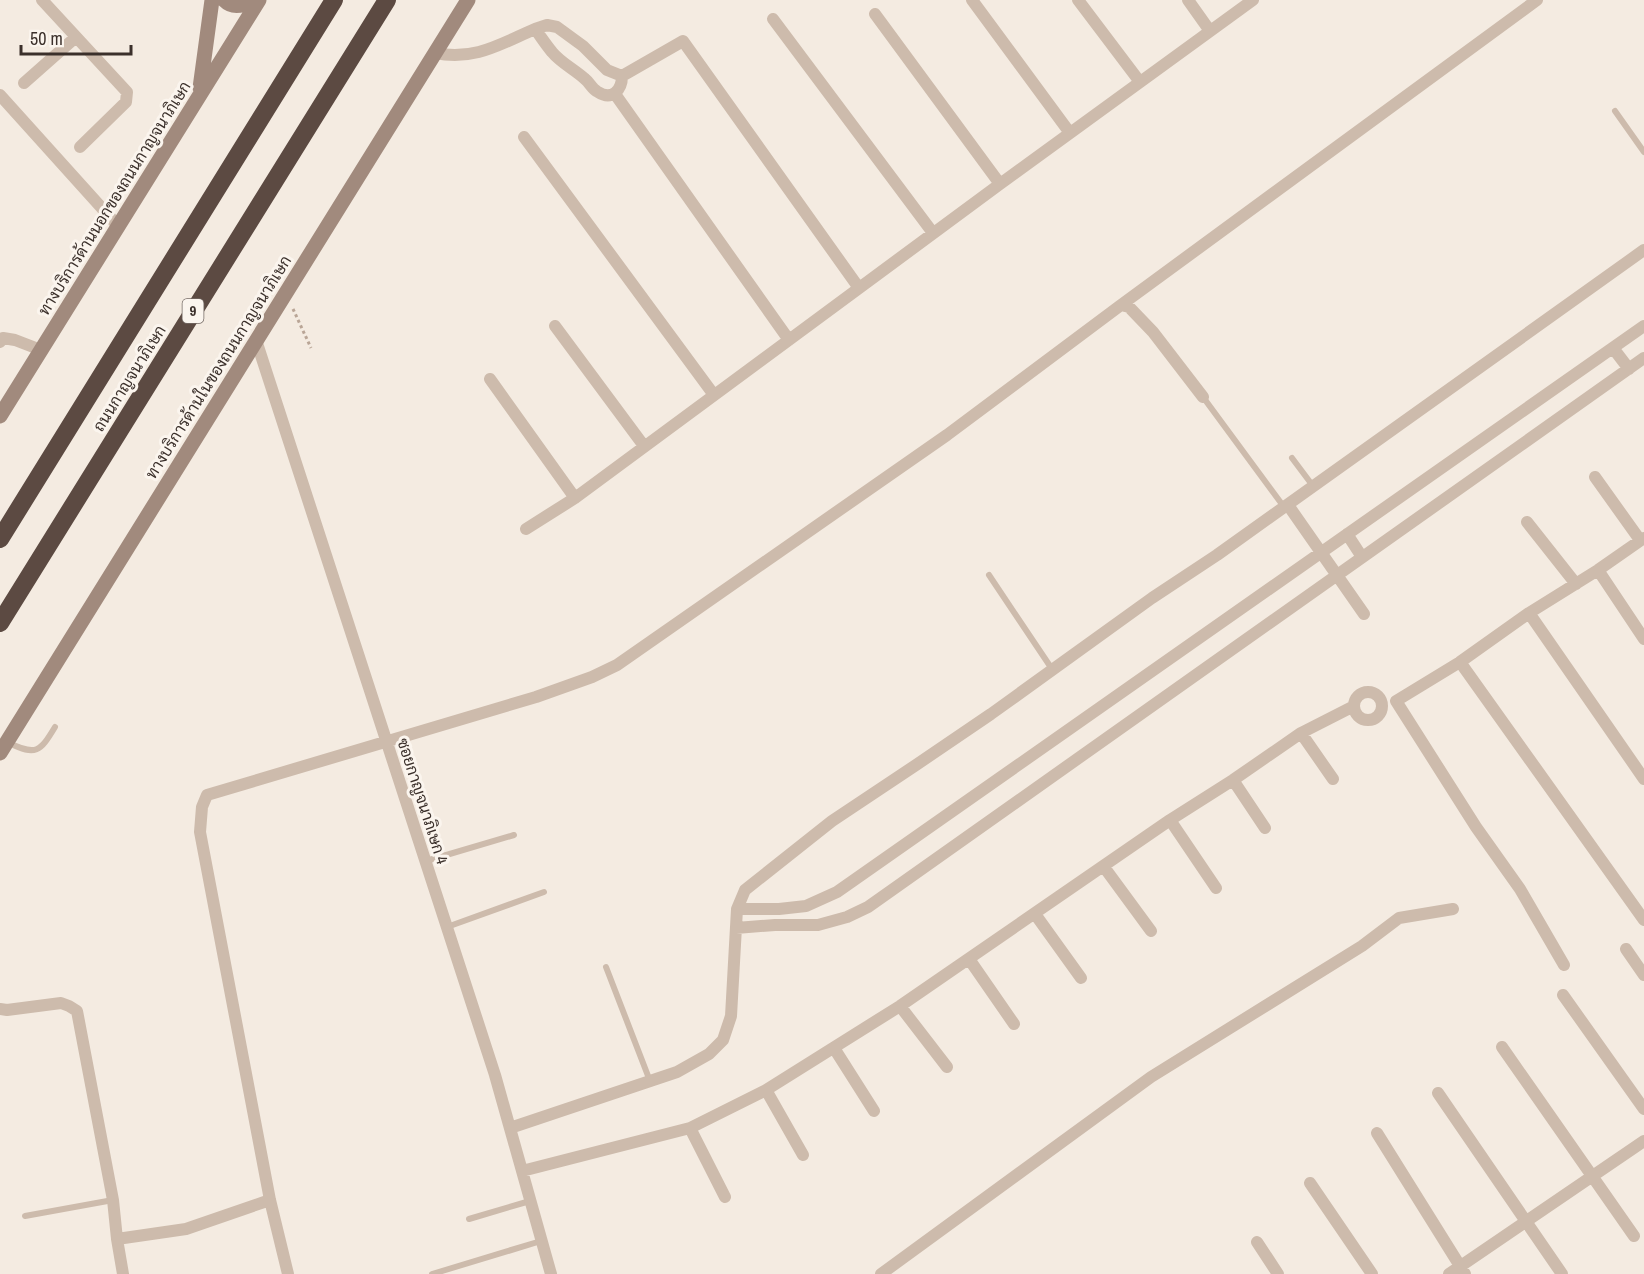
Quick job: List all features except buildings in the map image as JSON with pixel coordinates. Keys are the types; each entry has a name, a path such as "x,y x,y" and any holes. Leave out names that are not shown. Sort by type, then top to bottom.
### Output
{"highway":[{"name":"ถนนกาญจนาภิเษก","path":"0,539 334,0"},
{"name":"ถนนกาญจนาภิเษก","path":"0,623 387,0"}],"main road":[{"path":"200,94 212,0"},
{"path":"224,0 236,6 253,0"},
{"name":"ทางบริการด้านนอกของถนนกาญจนาภิเษก","path":"0,416 259,0"},
{"name":"ทางบริการด้านในของถนนกาญจนาภิเษก","path":"3,747 468,0"}],"street":[{"path":"42,0 127,92 128,97 124,105 80,147"},
{"path":"972,0 1070,133"},
{"path":"1077,0 1140,82"},
{"path":"1188,0 1210,31"},
{"path":"526,529 575,498 1253,0"},
{"path":"288,1274 270,1200 200,832 202,807 207,795 536,697 592,677 617,665 947,435 1120,305 1537,0"},
{"path":"876,14 1000,184"},
{"path":"773,19 933,233"},
{"path":"435,53 449,56 481,53 547,25 557,27 583,46 607,70 622,76"},
{"path":"536,29 552,53 585,78 594,90 605,95 615,94"},
{"path":"24,83 76,37"},
{"path":"615,94 622,76 683,41 859,288"},
{"path":"615,94 789,340"},
{"path":"1,98 118,226"},
{"path":"524,137 714,395"},
{"path":"510,1128 676,1072 709,1054 723,1040 731,1016 737,909 745,890 832,821 935,753 1152,598 1217,555 1644,250"},
{"path":"1120,305 1129,306 1153,332 1203,398"},
{"path":"555,326 644,446"},
{"path":"737,909 779,909 806,906 837,892 1644,326"},
{"path":"1,339 15,340 41,350"},
{"name":"ซอยกาญจนาภิเษก 4","path":"256,340 447,927 510,1128 551,1274"},
{"path":"1613,348 1629,369"},
{"path":"736,928 818,925 847,917 868,907 1644,358"},
{"path":"490,379 575,498"},
{"path":"1382,706 1396,701 1460,662 1529,613 1598,570 1642,539 1595,477"},
{"path":"1286,506 1364,614"},
{"path":"1527,522 1576,584"},
{"path":"1347,534 1362,557"},
{"path":"1598,570 1644,639"},
{"path":"1529,613 1644,778"},
{"path":"1460,662 1644,920"},
{"path":"1368,692 1375,694 1382,706 1380,713 1368,720 1361,718 1354,706 1356,699 1368,692"},
{"path":"1396,701 1476,827 1520,889 1564,964"},
{"path":"522,1171 690,1128 766,1090 900,1006 1170,820 1301,733 1354,706"},
{"path":"1301,733 1333,779"},
{"path":"1233,780 1265,828"},
{"path":"1170,820 1216,888"},
{"path":"1104,867 1151,931"},
{"path":"881,1274 1151,1077 1362,946 1399,918 1453,909"},
{"path":"1035,914 1081,978"},
{"path":"1626,950 1644,975"},
{"path":"969,959 1014,1024"},
{"path":"1563,995 1644,1109"},
{"path":"0,1009 61,1004 77,1011 113,1200 123,1274"},
{"path":"900,1006 947,1067"},
{"path":"1502,1047 1634,1236"},
{"path":"834,1048 874,1111"},
{"path":"766,1090 803,1155"},
{"path":"1438,1093 1562,1274"},
{"path":"690,1128 724,1197"},
{"path":"1377,1133 1463,1270"},
{"path":"1449,1274 1463,1270 1526,1221 1644,1141"},
{"path":"1310,1183 1372,1274"},
{"path":"117,1239 186,1229 270,1200"},
{"path":"1257,1242 1278,1274"}],"lane":[{"path":"1615,111 1644,152"},
{"path":"1203,398 1286,506"},
{"path":"1292,458 1313,486"},
{"path":"989,575 1052,669"},
{"path":"3,747 24,750 39,748 46,742 55,727"},
{"path":"425,861 514,835"},
{"path":"447,927 544,892"},
{"path":"606,967 650,1081"},
{"path":"25,1216 113,1200"},
{"path":"469,1219 531,1201"},
{"path":"432,1274 542,1241"}],"path":[{"path":"286,293 311,348"}]}
